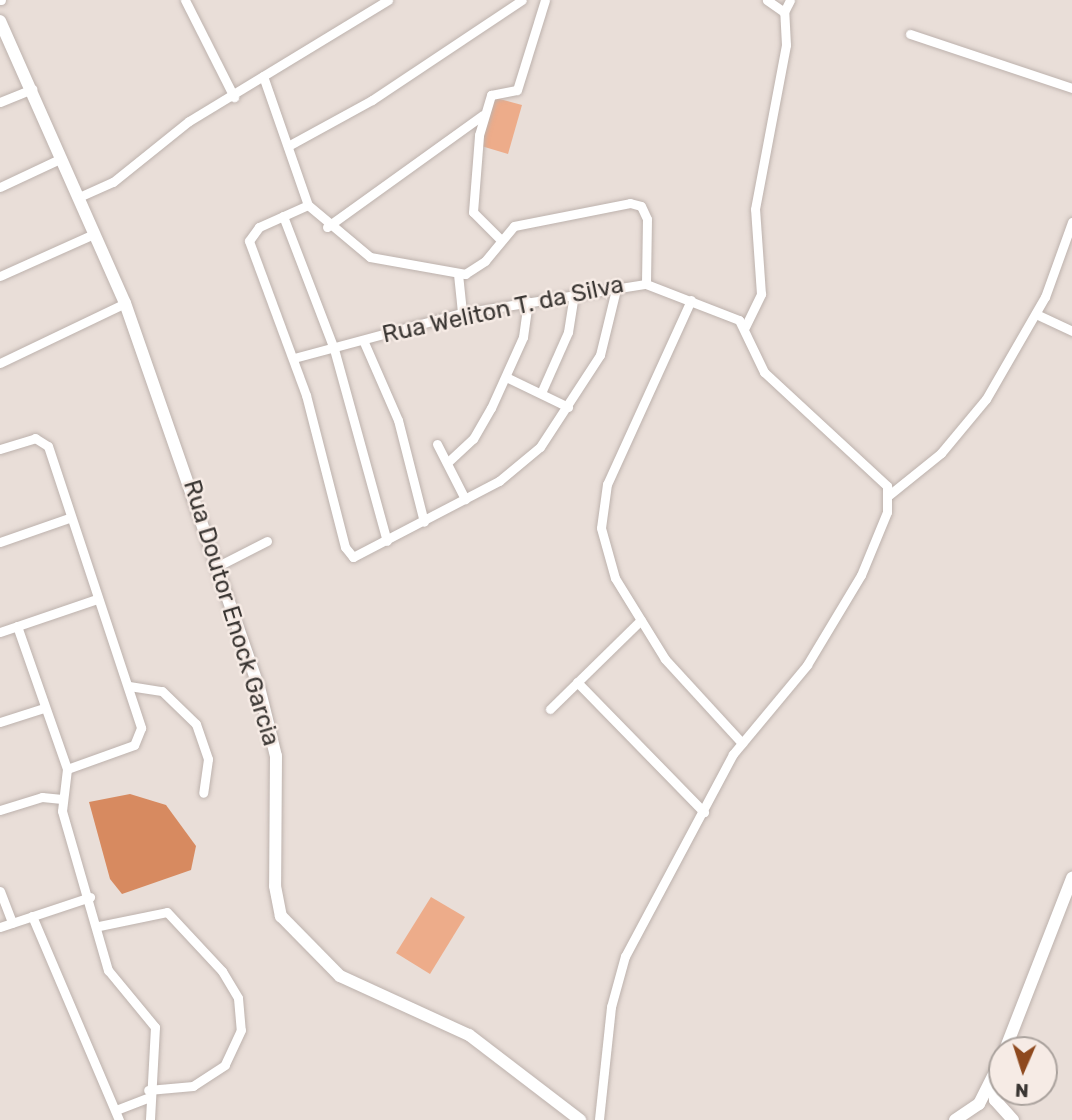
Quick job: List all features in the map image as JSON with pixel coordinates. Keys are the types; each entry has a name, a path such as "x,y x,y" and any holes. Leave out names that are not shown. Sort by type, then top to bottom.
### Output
{"street":[{"path":"185,0 234,97"},
{"path":"79,197 113,182 166,138 388,0"},
{"path":"288,146 372,100 522,0"},
{"path":"500,239 479,223 472,207 483,115 491,94 517,91 545,0"},
{"path":"767,0 784,12"},
{"path":"790,0 784,12 786,45 754,224 761,294 745,327 764,372 866,460 889,495"},
{"name":"Rua Doutor Enock Garcia","path":"0,21 125,303 218,566 274,741 275,895 285,923 340,976 469,1035 578,1120"},
{"path":"910,34 1072,88"},
{"path":"263,76 308,205 327,227 380,261 458,274 485,261 500,239 537,218 634,203 648,219 646,284"},
{"path":"0,102 32,89"},
{"path":"327,227 483,115"},
{"path":"0,187 62,158"},
{"path":"308,205 253,231 249,242 294,358 345,547 356,557 465,499 527,460 568,407 600,355 617,285"},
{"path":"283,216 334,349 387,541"},
{"path":"599,1120 618,972 742,743 790,687 849,598 881,533 889,495 926,467 977,411 1036,314 1072,222"},
{"path":"0,276 94,234"},
{"path":"458,274 461,313"},
{"name":"Rua Weliton T. da Silva","path":"294,358 461,313 617,285 646,284 723,309 745,327"},
{"path":"541,393 568,332 573,293"},
{"path":"691,300 601,505 607,556 641,620 675,673 742,743"},
{"path":"449,461 473,439 506,377 523,337 528,301"},
{"path":"0,363 125,303"},
{"path":"1036,314 1072,331"},
{"path":"363,340 398,420 424,522"},
{"path":"506,377 568,407"},
{"path":"0,449 44,440 129,686 140,740 67,769"},
{"path":"437,444 449,461 465,499"},
{"path":"0,542 69,518"},
{"path":"218,566 267,541"},
{"path":"0,632 97,599"},
{"path":"550,709 641,620"},
{"path":"18,626 67,769 62,799 99,926 108,970 155,1027 148,1094 150,1120"},
{"path":"576,682 704,812"},
{"path":"129,686 162,691 196,724 208,759 203,793"},
{"path":"0,722 44,708"},
{"path":"0,810 42,797 62,799"},
{"path":"1010,1036 1072,878"},
{"path":"0,891 12,923"},
{"path":"0,927 90,897"},
{"path":"32,916 118,1115 148,1094 193,1086 225,1065 241,1030 238,998 222,971 167,912 99,926"},
{"path":"955,1120 979,1104 988,1086"},
{"path":"1000,1106 1013,1120"}],"shaded area":[{"path":"492,97 522,105 508,154 478,145"},
{"path":"130,794 166,805 196,846 191,870 122,894 110,879 89,802"},
{"path":"431,897 465,917 430,974 396,953"}]}
